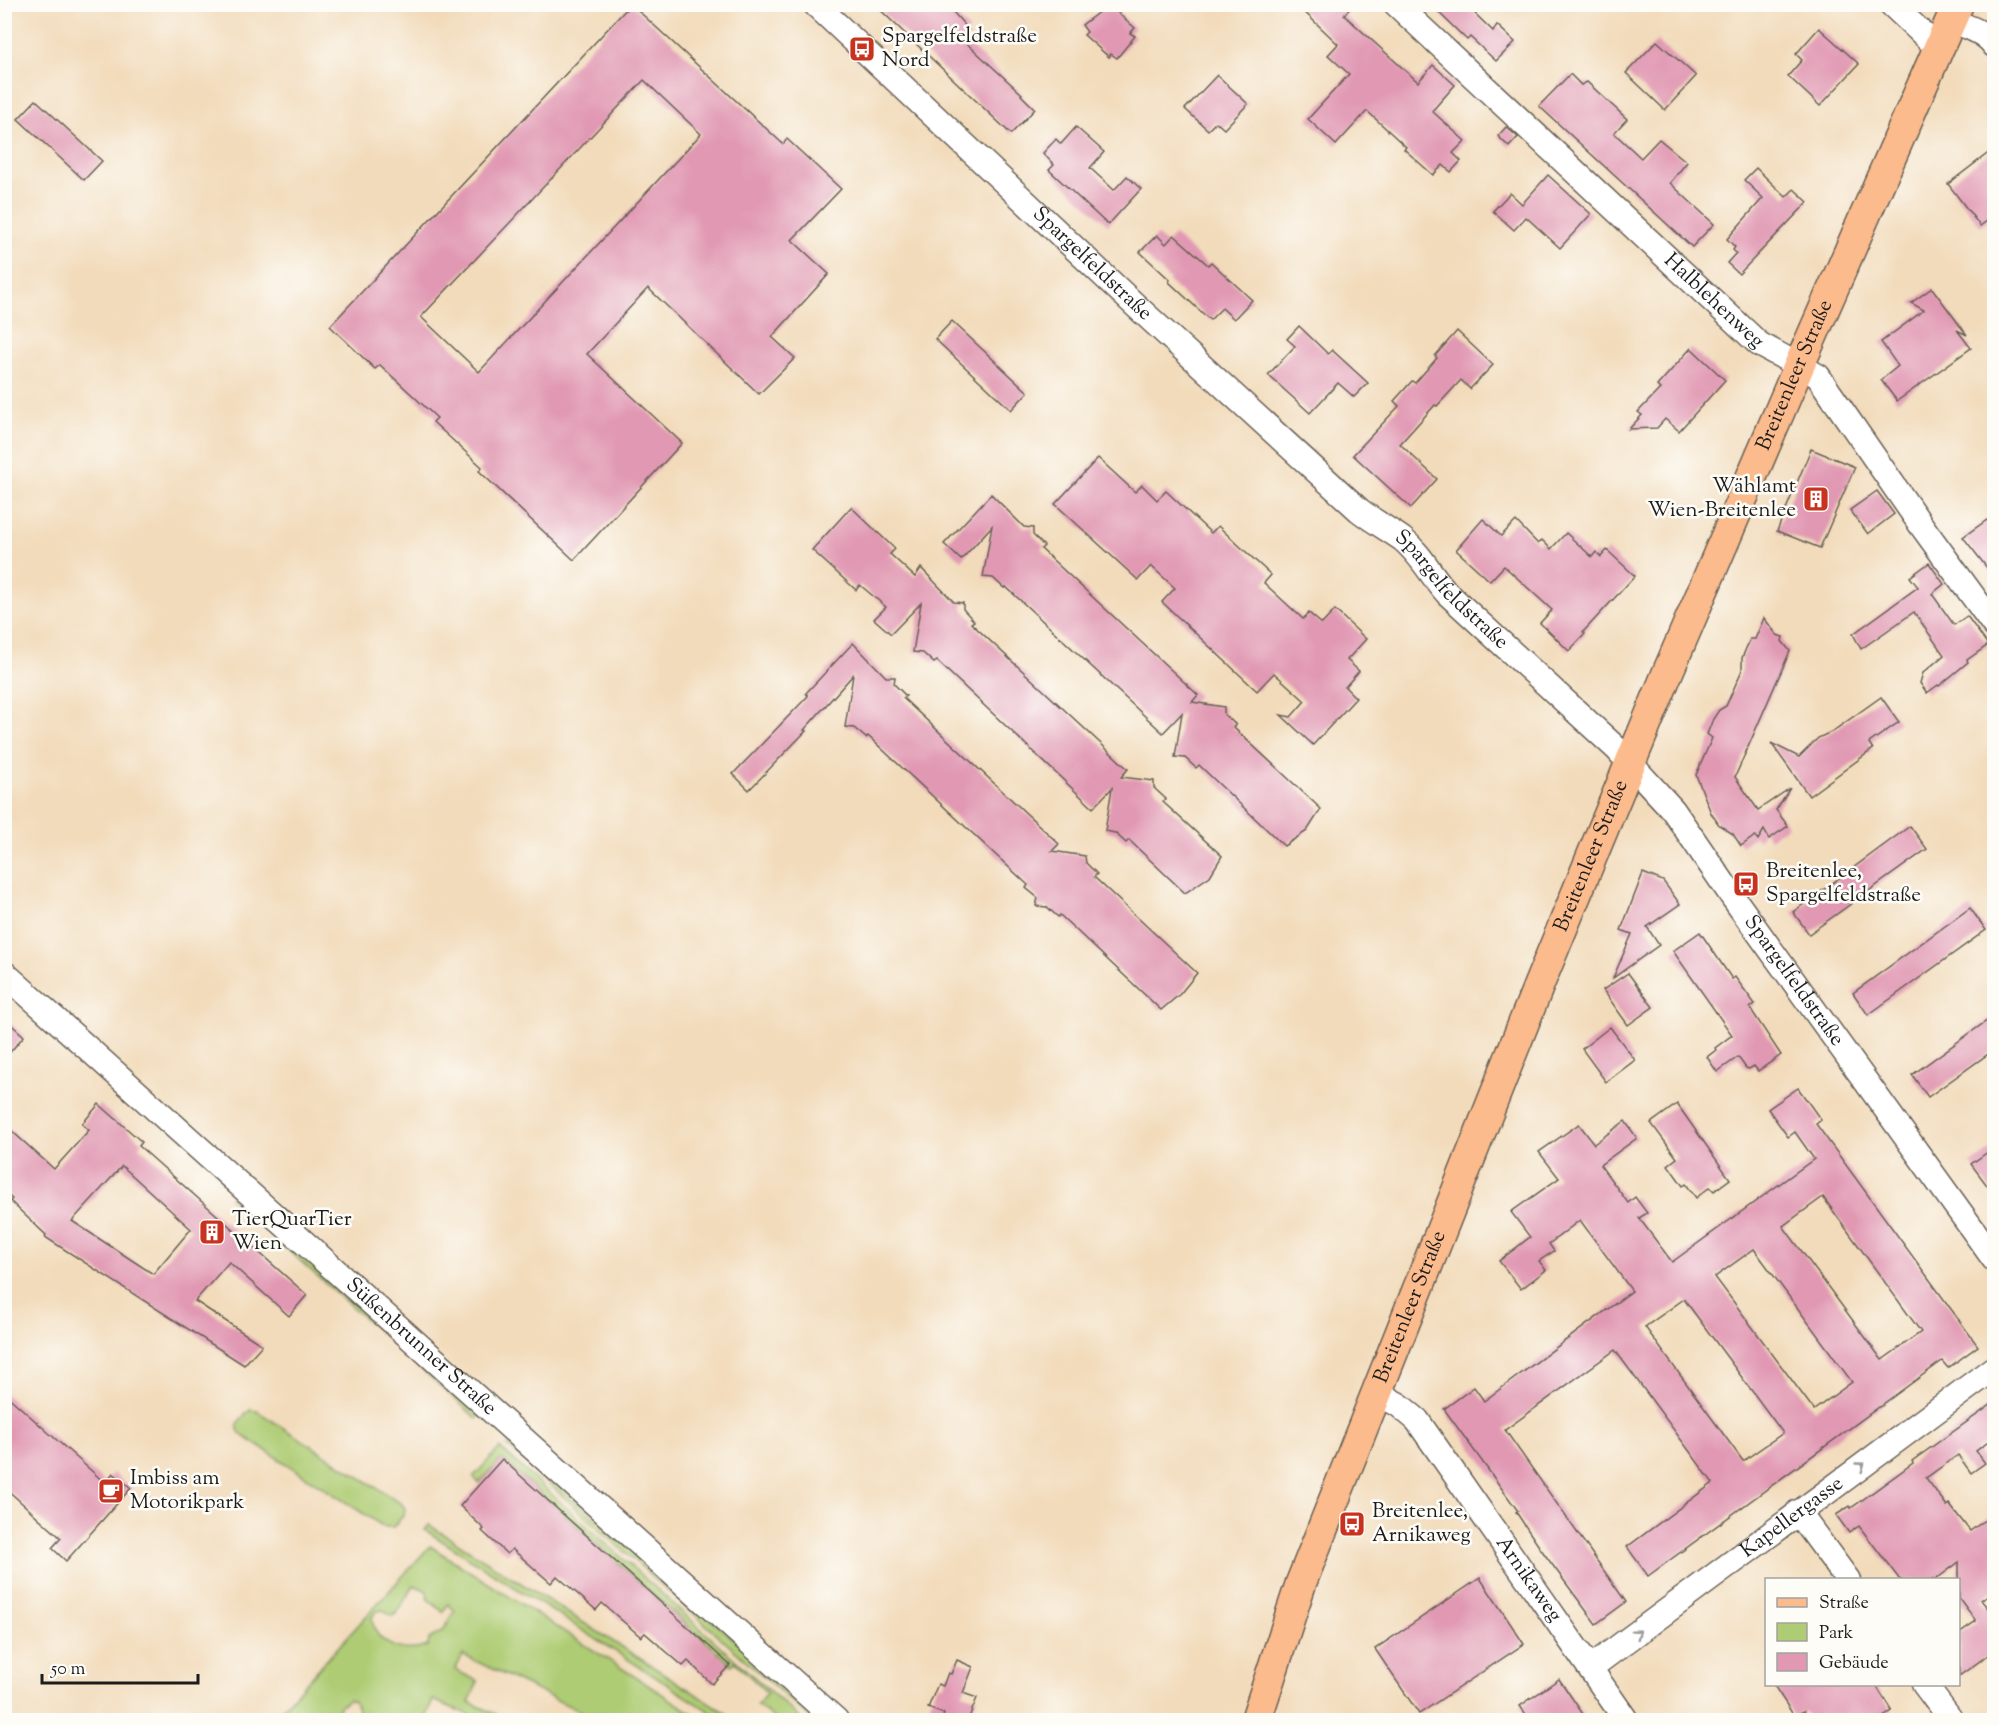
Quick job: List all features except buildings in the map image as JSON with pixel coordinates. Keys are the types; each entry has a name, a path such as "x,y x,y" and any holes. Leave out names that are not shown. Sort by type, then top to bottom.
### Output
{"main road":[{"name":"Breitenleer Straße","path":"1256,1720 1301,1583 1535,993 1667,674 1799,366 1955,13"}],"street":[{"name":"Spargelfeldstraße","path":"815,4 1135,305 1359,510 1378,525 1402,539 1417,554 1434,579 1448,594 1631,763 1673,810 1732,896 1995,1259"},
{"name":"Halblehenweg","path":"1396,4 1759,344 1818,376 1921,525 1995,625"},
{"path":"1892,4 1939,49"},
{"path":"1955,13 1966,26 1990,39 1995,45"},
{"name":"Süßenbrunner Straße","path":"4,973 836,1720"},
{"name":"Kapellergasse","path":"1590,1668 1995,1368"},
{"name":"Arnikaweg","path":"1377,1392 1399,1405 1416,1420 1626,1720"},
{"path":"1798,1512 1847,1578"},
{"path":"1926,1686 1951,1720"}],"green space":[{"path":"237,1190 481,1414 477,1419 230,1198"},
{"path":"250,1410 257,1411 402,1504 405,1509 404,1515 393,1527 384,1527 240,1434 238,1423"},
{"path":"507,1446 513,1446 826,1720 812,1720"},
{"path":"500,1448 802,1720 776,1720 757,1705 767,1693 735,1662 732,1665 502,1459 479,1483 473,1477"},
{"path":"429,1525 737,1720 723,1720 425,1530"},
{"path":"430,1546 703,1720 586,1720 588,1715 463,1655 455,1670 478,1681 469,1702 509,1720 482,1720 433,1700 426,1718 431,1720 361,1720 354,1701 349,1699 341,1705 333,1720 272,1720","holes":["414,1585 427,1591 428,1599 443,1612 448,1604 455,1611 443,1631 429,1639 428,1646 419,1648 400,1648 384,1641 374,1627 372,1617 377,1611 383,1610 392,1616 396,1614"]}],"place":[{"name":"Spargelfeldstraße Nord","path":"862,49"},
{"name":"Wählamt Wien-Breitenlee","path":"1816,499"},
{"name":"Breitenlee, Spargelfeldstraße","path":"1746,884"},
{"name":"TierQuarTier Wien","path":"212,1232"},
{"name":"Imbiss am Motorikpark","path":"111,1491"},
{"name":"Breitenlee, Arnikaweg","path":"1352,1524"}]}
